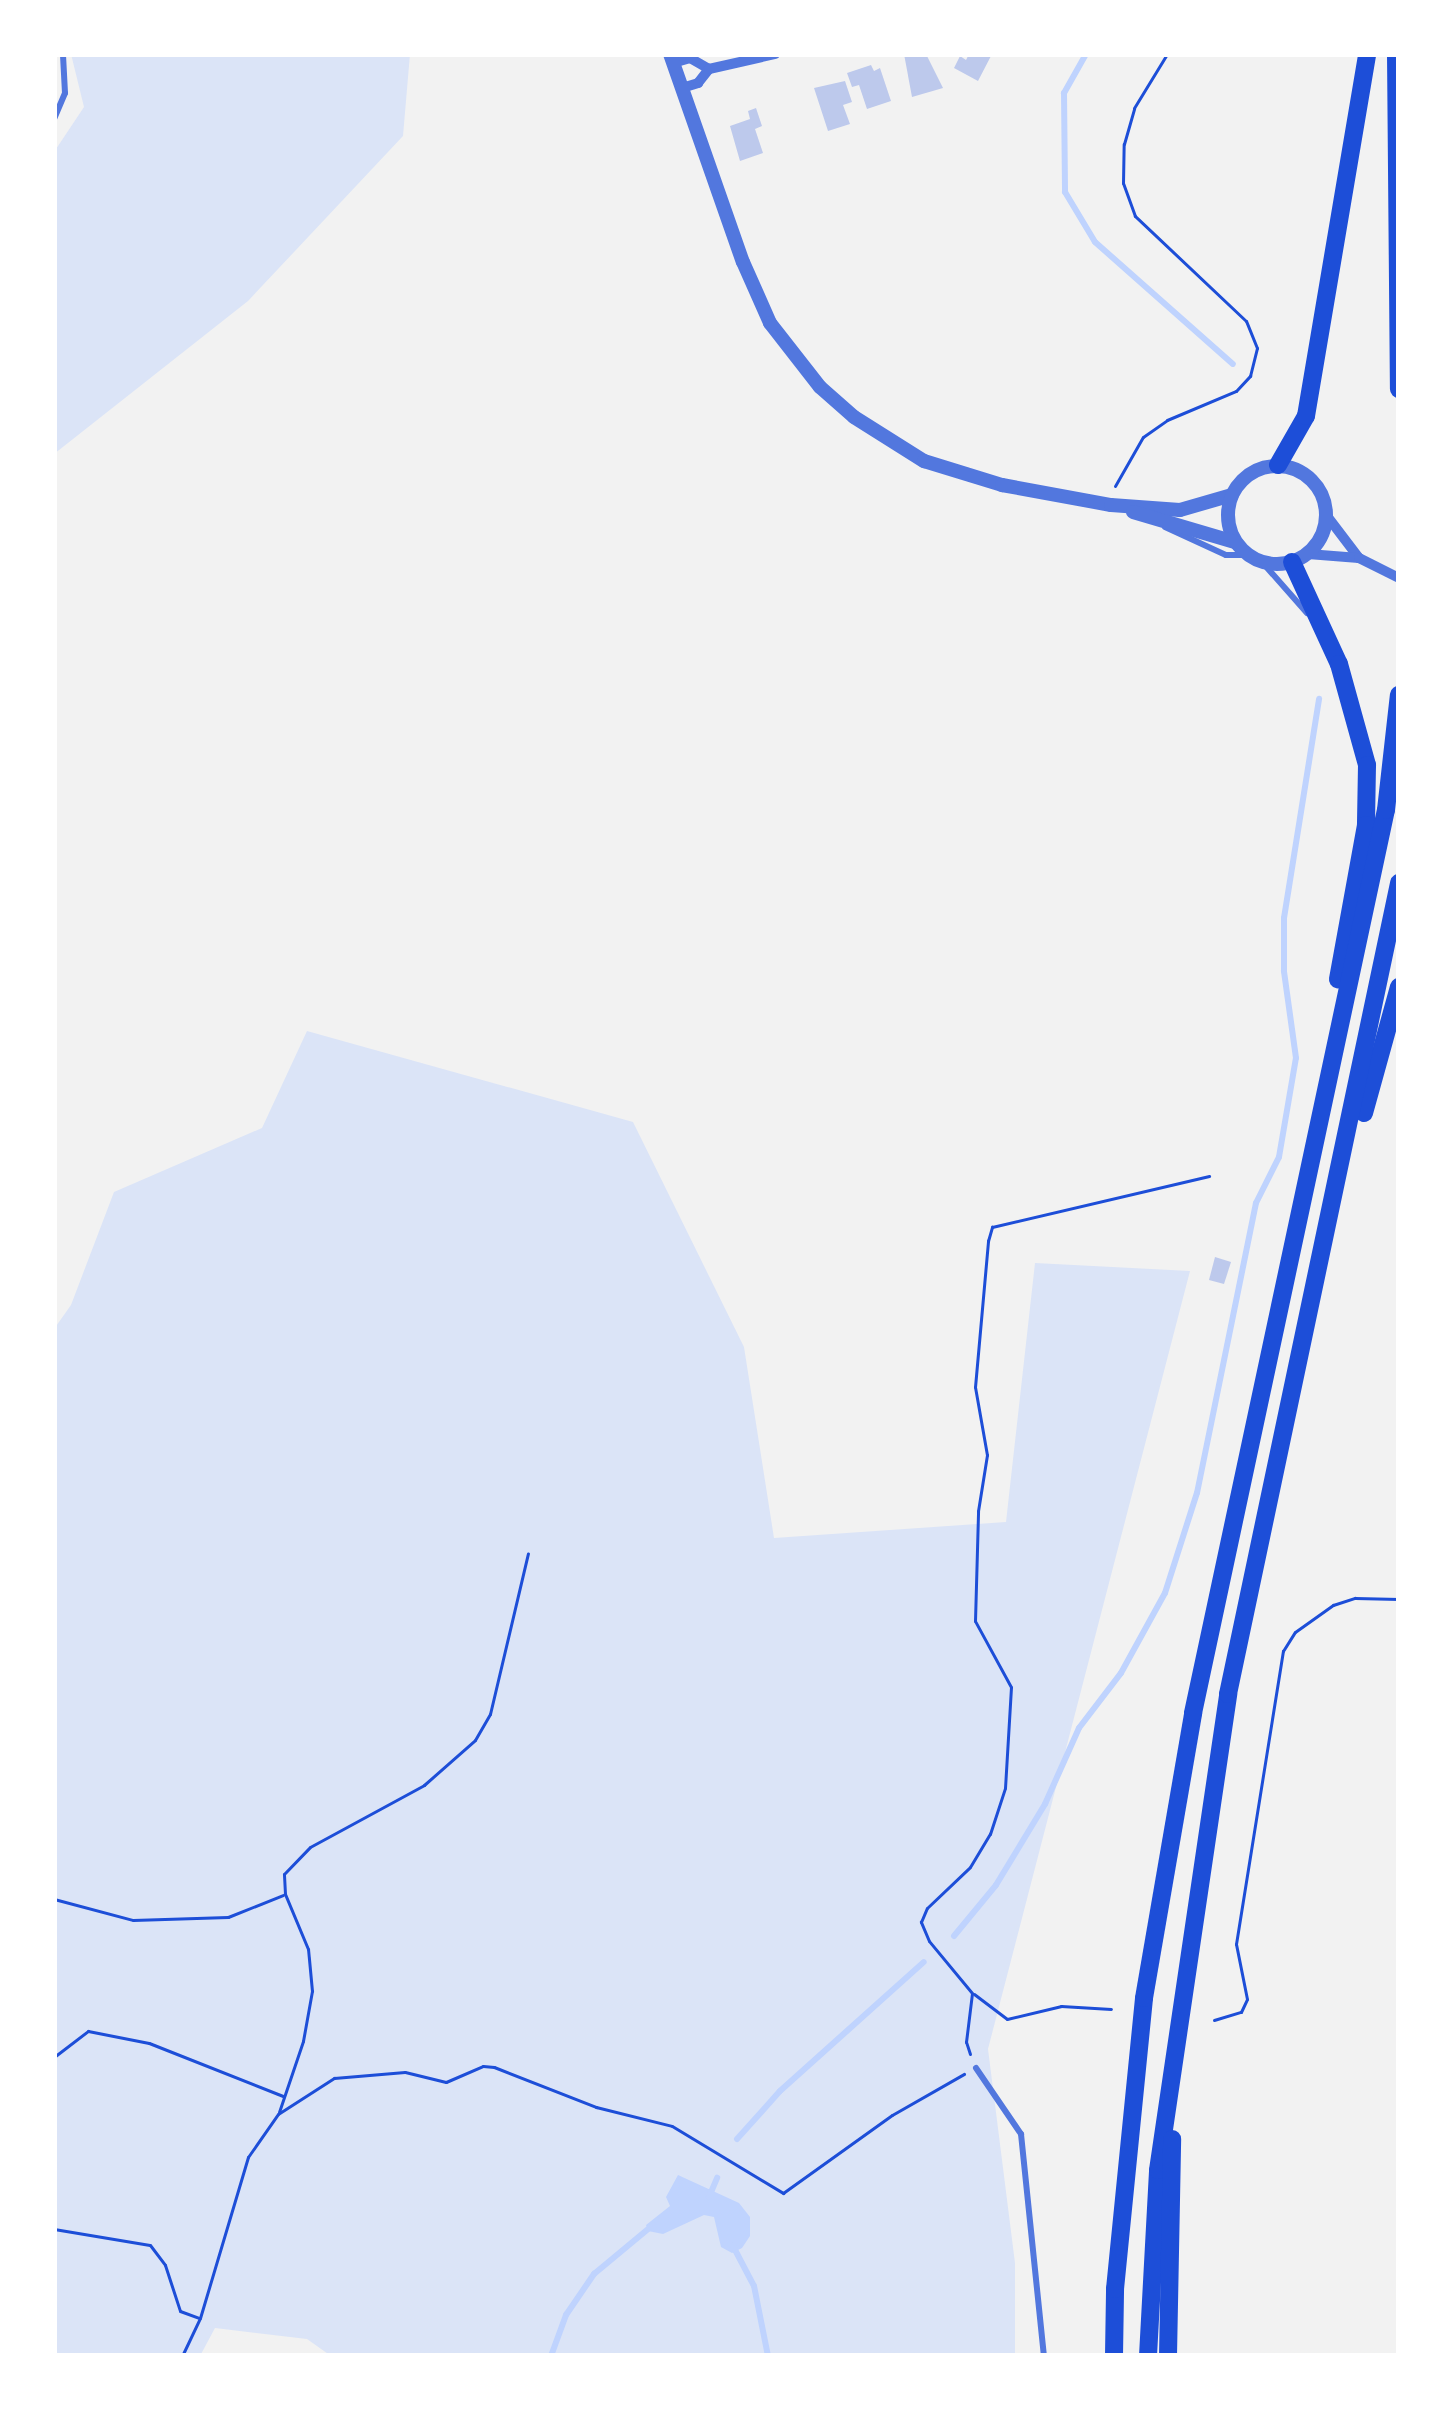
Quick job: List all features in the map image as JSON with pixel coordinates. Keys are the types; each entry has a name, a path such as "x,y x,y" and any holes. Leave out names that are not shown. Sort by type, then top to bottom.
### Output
{"highway":[{"path":"1279,465 1306,416 1367,54"},
{"path":"1396,54 1399,389"},
{"path":"1300,558 1358,717 1368,788 1301,1209"},
{"path":"1114,2356 1114,2289 1144,1998 1193,1713 1386,810 1399,695"},
{"path":"1148,2356 1157,2170 1228,1694 1399,883"},
{"path":"1301,1362 1399,987"},
{"path":"1168,2356 1173,2040"}],"street":[{"path":"682,88 698,83 709,69 775,54"},
{"path":"709,69 690,58 672,58 755,294 770,323 820,387 900,448 947,470 1111,505 1235,542 1255,559 1363,560"},
{"path":"1235,542 1229,527 1232,495 1250,472 1279,465 1294,468 1318,486 1327,516 1363,560 1399,578"},
{"path":"1111,505 1180,510 1232,495"},
{"path":"1300,558 1327,516"}],"lane":[{"path":"54,119 65,94 63,54"},
{"path":"1158,520 1178,537 1226,555 1255,559 1328,636"},
{"path":"976,2068 1022,2134 1045,2356"}],"path":[{"path":"1111,505 1118,474 1143,437 1166,420 1236,392 1250,376 1257,348 1246,321 1136,216 1123,183 1124,144 1134,108 1167,54"},
{"path":"1111,2009 1061,2006 1007,2020 972,1993 929,1941 921,1922 927,1908 970,1867 990,1834 1005,1788 1011,1687 975,1621 977,1511 987,1455 975,1387 988,1241 992,1227 1209,1176"},
{"path":"182,2356 200,2318 248,2157 278,2114 312,1991 308,1948 285,1894 284,1874 310,1847 424,1785 475,1740 490,1714 528,1553"},
{"path":"1214,2020 1241,2012 1247,1999 1236,1944 1283,1651 1295,1632 1333,1605 1355,1598 1399,1599"},
{"path":"54,1899 133,1920 228,1917 285,1894"},
{"path":"278,2114 334,2078 359,2072 405,2072 446,2082 482,2066 494,2067 596,2107 672,2126 783,2193 892,2115 976,2068 966,2042 972,1993"},
{"path":"54,2057 88,2031 149,2043 284,2096"},
{"path":"54,2229 150,2245 165,2265 180,2311 200,2318"}],"shaded area":[{"path":"71,54 410,54 403,136 248,301 54,454 54,152 84,107"},
{"path":"307,1031 633,1122 744,1347 774,1538 1006,1522 1035,1263 1190,1271 988,2049 1015,2263 1015,2356 331,2356 307,2339 215,2328 200,2356 54,2356 54,1329 71,1305 114,1192 262,1128"}],"water":[{"path":"678,2175 739,2203 750,2217 750,2236 742,2248 732,2253 721,2247 714,2217 704,2215 663,2234 648,2231 646,2225 670,2206 666,2197"}],"building":[{"path":"904,54 926,54 943,88 912,97"},
{"path":"969,54 992,54 978,81 954,68 960,56 966,60"},
{"path":"871,65 874,71 880,68 891,101 867,109 859,85 852,87 847,73"},
{"path":"845,81 852,102 843,105 850,124 828,131 814,88"},
{"path":"756,108 762,126 755,129 763,153 740,161 730,126 750,119 748,111"},
{"path":"1215,1257 1231,1262 1224,1284 1209,1280"}],"waterway":[{"path":"1086,54 1064,93 1065,192 1095,242 1233,364"},
{"path":"954,1936 996,1885 1045,1804 1079,1728 1121,1673 1165,1593 1197,1493 1256,1203 1279,1157 1296,1058 1284,971 1284,918 1319,699"},
{"path":"737,2139 780,2091 924,1962"},
{"path":"709,2197 717,2178"},
{"path":"551,2356 566,2315 594,2274 653,2225"},
{"path":"733,2246 754,2286 768,2356"}]}
